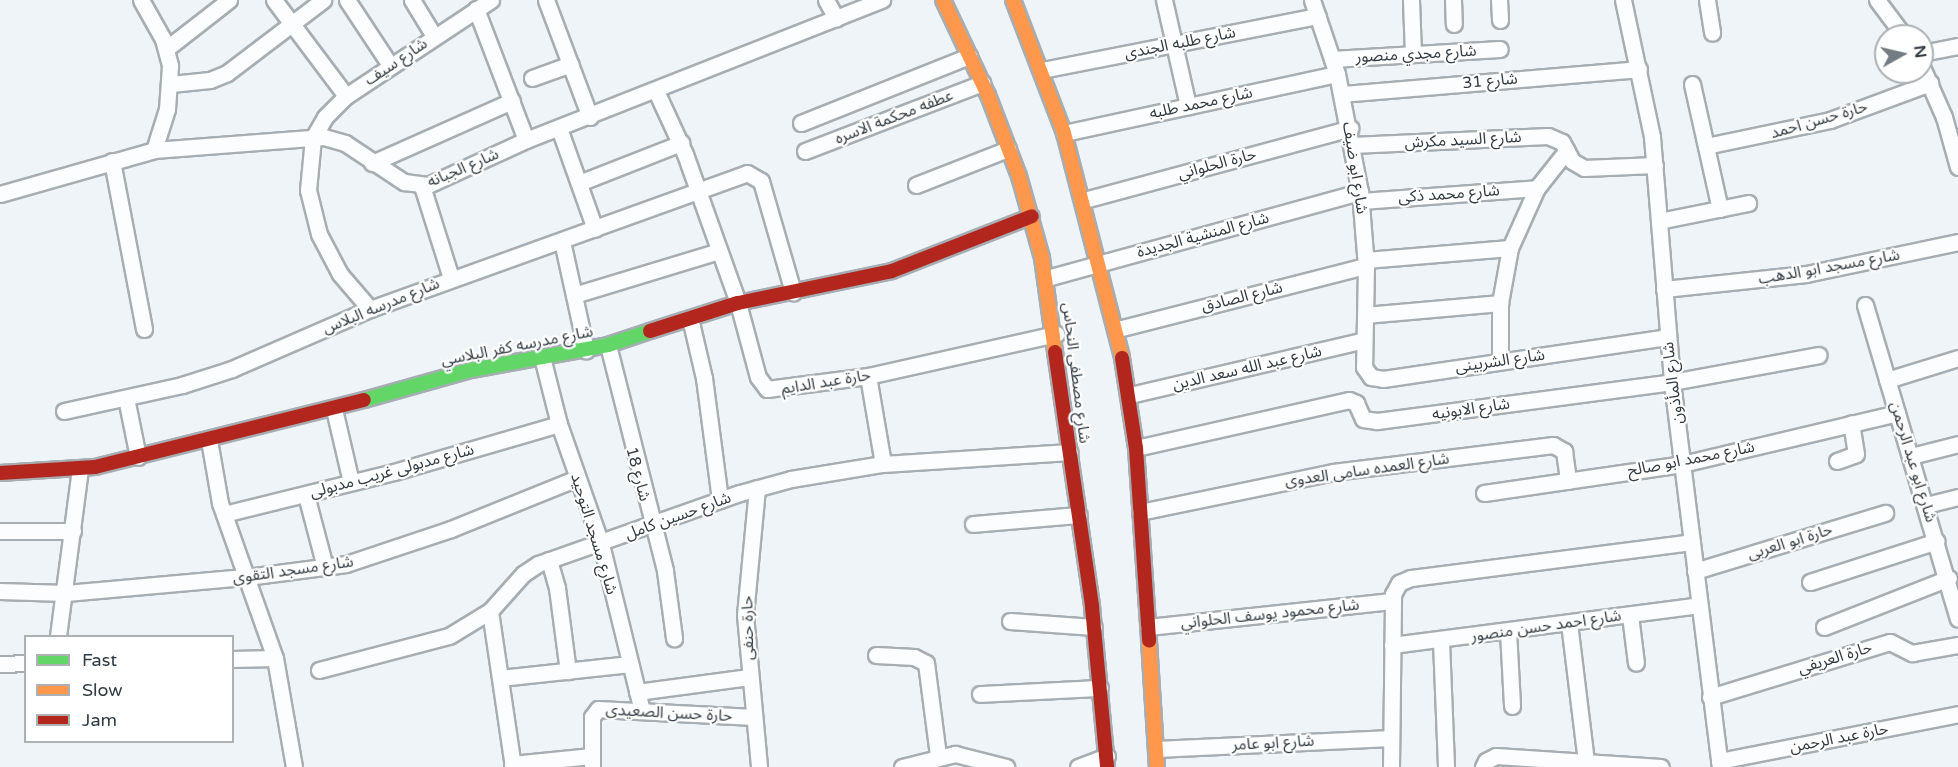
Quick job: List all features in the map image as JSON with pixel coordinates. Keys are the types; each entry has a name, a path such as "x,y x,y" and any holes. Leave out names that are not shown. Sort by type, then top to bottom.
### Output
{"street":[{"path":"141,0 166,50 171,84 154,150"},
{"path":"166,50 229,0"},
{"path":"274,0 346,96"},
{"path":"171,84 210,80 227,73 323,0"},
{"path":"348,0 390,64"},
{"path":"412,0 434,36"},
{"name":"شارع سيف","path":"314,138 326,117 346,96 390,64 491,0"},
{"path":"546,0 590,117"},
{"path":"826,0 836,18"},
{"name":"شارع الجبانه","path":"0,194 154,150 314,138 345,143 404,182 422,186 526,140 590,117 882,0"},
{"name":"شارع مصطفى النحاس","path":"943,0 982,82 1008,149 1032,216 1047,278 1094,627 1107,762"},
{"path":"1013,0 1042,70 1064,133 1118,329 1130,395 1136,447 1157,767"},
{"path":"1164,0 1188,106"},
{"name":"شارع ابو ضيف","path":"1312,0 1342,94 1361,197 1366,263 1364,340"},
{"path":"1411,0 1413,54"},
{"path":"1453,0 1454,24"},
{"path":"1499,0 1500,20"},
{"name":"شارع المأذون","path":"1623,0 1639,69 1655,165 1667,337 1720,764"},
{"path":"1707,0 1712,33"},
{"path":"1877,0 1895,24"},
{"path":"476,9 526,140"},
{"name":"شارع طلبه الجندى","path":"1042,70 1318,16"},
{"path":"1934,51 1958,46"},
{"name":"شارع مجدي منصور","path":"1335,67 1413,54 1500,50"},
{"path":"801,123 969,56"},
{"path":"532,78 571,64"},
{"name":"شارع محمد طلبه","path":"1064,133 1188,106 1335,67"},
{"name":"شارع 31","path":"1342,94 1639,69"},
{"name":"عطفه محكمة الاسره","path":"805,152 982,82"},
{"path":"1692,84 1720,209"},
{"path":"1930,84 1951,115 1958,167"},
{"name":"حارة حسن احمد","path":"1706,146 1830,120 1930,84"},
{"name":"حارة عبد الدايم","path":"656,91 681,143 738,303 758,377 767,389 868,376 1056,334"},
{"path":"372,163 512,101"},
{"path":"559,128 596,229"},
{"name":"حارة الحلواني","path":"1084,200 1350,128"},
{"name":"شارع السيد مكرش","path":"1352,145 1548,136 1562,142 1572,161 1584,168 1655,165"},
{"path":"314,138 308,190 319,234 340,274 369,309"},
{"path":"579,183 681,143"},
{"path":"916,185 1008,149"},
{"path":"1500,360 1500,303 1510,248 1537,188 1567,150"},
{"path":"112,161 144,329"},
{"name":"شارع مدرسه البلاس","path":"64,411 126,398 232,369 369,309 747,173 758,177 793,292"},
{"path":"422,186 451,278"},
{"name":"شارع محمد ذكى","path":"1361,197 1537,188"},
{"name":"شارع المنشية الجديدة","path":"1047,278 1361,197"},
{"path":"1659,221 1748,203"},
{"name":"شارع مدرسه كفر البلاسي","path":"0,473 80,470 333,409 471,369 608,345 738,303 902,267 1032,216"},
{"path":"562,241 586,350"},
{"name":"شارع مسجد ابو الدهب","path":"1664,289 1806,274 1958,242"},
{"name":"شارع الصادق","path":"1118,329 1366,263 1510,248"},
{"path":"574,295 719,251"},
{"path":"1365,315 1500,303"},
{"name":"شارع ابو عبد الرحمن","path":"1864,305 1949,578 1958,618"},
{"path":"690,318 704,378 720,500"},
{"name":"شارع الشربينى","path":"1364,340 1364,367 1376,380 1667,337"},
{"name":"شارع عبد الله سعد الدين","path":"1130,395 1364,340"},
{"name":"شارع 18","path":"608,345 664,571 674,638"},
{"name":"شارع الابونيه","path":"1136,447 1349,400 1356,403 1363,419 1372,422 1672,382 1819,355"},
{"name":"شارع مسجد التوحيد","path":"542,357 559,424 601,544 642,711"},
{"path":"1887,380 1958,358"},
{"path":"868,376 883,464"},
{"path":"126,398 138,457"},
{"path":"333,409 351,483"},
{"name":"شارع محمد ابو صالح","path":"1484,493 1682,464 1897,412"},
{"path":"1837,462 1856,454 1851,423"},
{"name":"شارع مدبولى غريب مدبولى","path":"224,514 351,483 559,424"},
{"path":"209,440 224,514 275,658 294,767"},
{"name":"شارع العمده سامى العدوى","path":"1140,512 1333,472 1553,444 1564,451 1568,481"},
{"path":"1911,456 1958,444"},
{"name":"شارع حسين كامل","path":"319,670 449,636 490,611 523,574 549,560 601,544 757,488 883,464 1070,452"},
{"path":"58,635 66,593 80,470"},
{"name":"شارع مسجد التقوى","path":"0,591 66,593 247,577 325,567 360,560 451,529 578,478"},
{"name":"حارة حنفى","path":"757,488 745,615 759,767"},
{"path":"306,495 325,567"},
{"path":"1926,505 1958,496"},
{"name":"حارة ابو العربى","path":"1695,571 1885,513"},
{"path":"973,524 1079,515"},
{"path":"0,531 73,531"},
{"path":"1810,582 1937,540"},
{"path":"1391,767 1392,601 1399,583 1411,578 1692,542"},
{"path":"549,560 559,600 567,671"},
{"path":"1824,627 1949,578"},
{"name":"شارع محمود يوسف الحلواني","path":"1148,627 1392,601"},
{"name":"شارع احمد حسن منصور","path":"1392,645 1700,605"},
{"path":"490,611 513,765 592,761"},
{"path":"1630,615 1636,663"},
{"path":"1010,621 1094,627"},
{"path":"1569,623 1586,761"},
{"path":"1508,631 1512,706"},
{"path":"1440,640 1446,767"},
{"name":"حارة العريفي","path":"1710,697 1890,642 1912,653 1958,645"},
{"path":"876,655 914,657 926,663 938,756"},
{"path":"234,659 275,658"},
{"path":"0,664 24,663"},
{"path":"500,678 630,664"},
{"path":"637,692 749,677"},
{"path":"980,694 1100,688"},
{"name":"حارة حسن الصعيدى","path":"592,761 594,712 603,708 754,717"},
{"name":"حارة عبد الرحمن","path":"1720,764 1958,714"},
{"name":"شارع ابو عامر","path":"1156,749 1391,738"},
{"path":"902,767 938,756 973,756 1006,767"},
{"path":"1483,767 1486,760 1496,756 1661,767"},
{"path":"1077,767 1107,762"}],"traffic: fast":[{"path":"364,400 471,370 608,345 650,331"}],"traffic: slow":[{"path":"943,0 988,95 1019,176 1042,258 1055,352"},
{"path":"1013,0 1064,133 1122,358"},
{"path":"1149,641 1157,767"}],"traffic: jam":[{"path":"650,331 738,303 892,271 1032,216"},
{"path":"1055,352 1092,607 1107,767"},
{"path":"1122,358 1136,448 1149,641"},
{"path":"0,473 95,467 364,400"}]}
